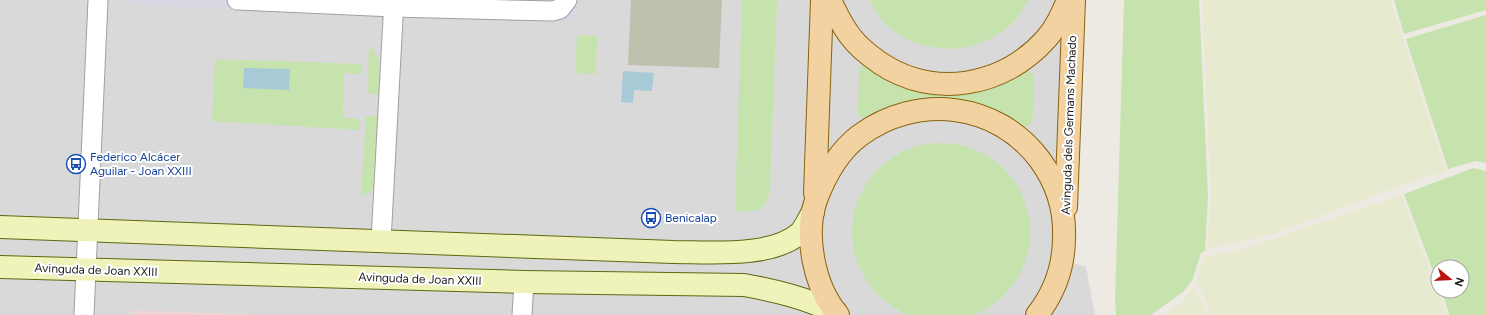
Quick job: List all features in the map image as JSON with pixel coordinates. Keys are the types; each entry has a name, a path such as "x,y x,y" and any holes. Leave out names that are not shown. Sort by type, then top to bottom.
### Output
{"main road":[{"path":"822,0 814,209 811,249 816,272 822,289 837,314"},
{"path":"830,0 838,18 852,38 869,56 890,69 912,79 936,84 961,84 985,79 1008,70 1029,56 1046,39 1060,18 1068,0"},
{"name":"Avinguda dels Germans Machado","path":"1064,250 1074,0"},
{"path":"0,227 673,252 742,252 780,244 800,233 814,209 821,186 830,168 843,151 859,136 896,116 917,111 938,109 960,110 980,116 1000,125 1017,137 1033,152 1046,169 1056,189 1062,208 1065,229 1064,250 1060,271 1053,290 1037,315"},
{"name":"Avinguda de Joan XXIII","path":"0,267 524,282 744,285 771,289 809,300 837,314"}],"street":[{"path":"84,315 98,0"},
{"path":"237,0 394,3 552,11 560,9 568,0"},
{"path":"381,241 394,3"},
{"path":"522,315 524,282"}],"shaded area":[{"path":"0,0 1075,0 1064,260 1086,267 1095,315 0,315"},
{"path":"128,0 578,0 577,21 127,5"},
{"path":"631,0 722,0 719,68 628,65"},
{"path":"1202,0 1390,0 1446,171 1394,188 1270,235 1207,249 1211,195"},
{"path":"1401,195 1430,271 1430,299 1441,299 1447,315 1212,315 1196,281 1205,256 1241,250"},
{"path":"1194,286 1208,315 1164,315 1184,301"},
{"path":"133,310 263,315 132,315"}],"green space":[{"path":"742,0 777,0 770,189 766,203 763,207 754,211 735,211"},
{"path":"869,0 1028,0 1017,18 1003,31 987,40 970,46 952,49 934,48 916,43 899,35 882,21"},
{"path":"1124,0 1199,0 1208,196 1205,251 1201,253 1192,281 1183,292 1151,315 1116,315 1115,301"},
{"path":"1394,0 1486,0 1486,10 1404,34"},
{"path":"1486,15 1486,163 1476,161 1448,169 1406,39"},
{"path":"577,35 597,36 596,74 575,73"},
{"path":"369,45 377,56 379,62 379,94 367,93"},
{"path":"215,59 362,64 362,74 344,73 343,118 360,119 359,130 212,121"},
{"path":"866,65 885,76 1030,72 1034,78 1032,122 1029,126 1025,126 995,110 972,102 941,99 912,104 865,120 861,118 858,113 859,74 861,66"},
{"path":"366,116 379,116 375,182 371,192 361,196"},
{"path":"941,143 958,145 975,150 990,158 1004,169 1015,183 1023,198 1028,215 1030,232 1028,249 1023,266 1015,281 1004,295 990,306 975,314 958,319 941,321 924,319 907,314 892,306 878,295 867,281 859,266 854,249 852,232 854,215 859,198 867,183 878,169 892,158 907,150 924,145"},
{"path":"1473,168 1486,171 1486,315 1450,315 1444,299 1470,299 1470,259 1430,259 1430,263 1404,194"}],"water":[{"path":"244,68 290,69 289,90 243,88"},
{"path":"623,71 654,73 652,91 634,90 633,103 621,102"}],"place":[{"name":"Federico Alcácer Aguilar - Joan XXIII","path":"76,164"},
{"name":"Benicalap","path":"651,218"}]}
